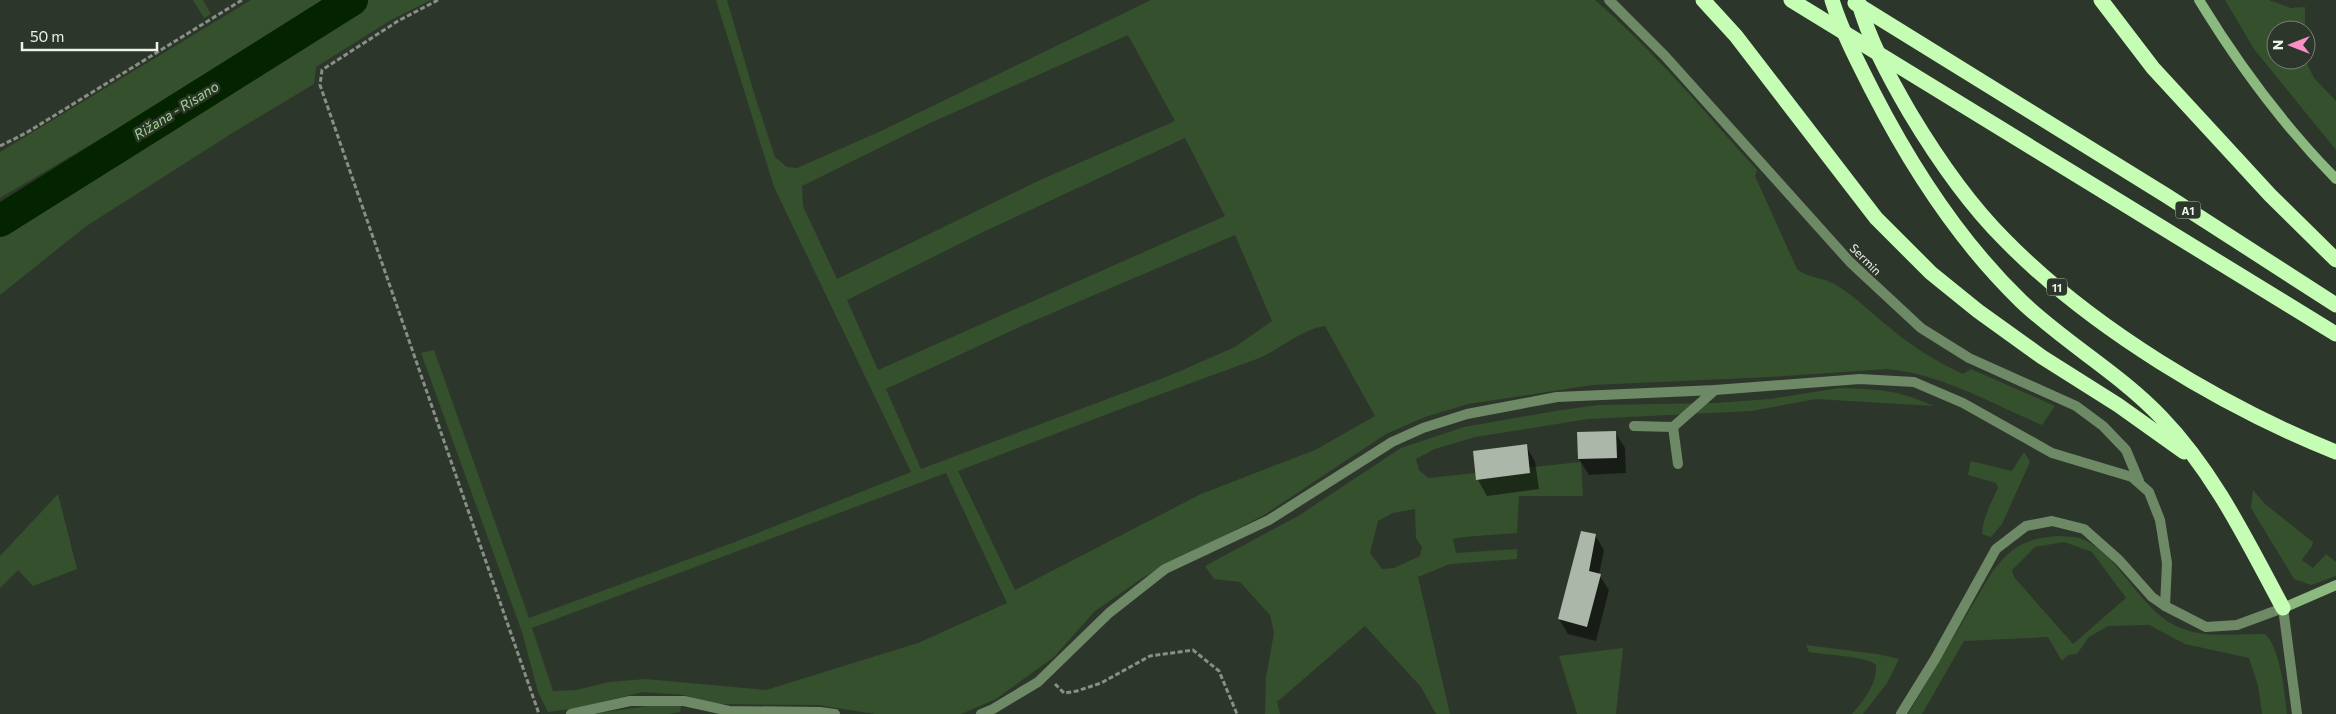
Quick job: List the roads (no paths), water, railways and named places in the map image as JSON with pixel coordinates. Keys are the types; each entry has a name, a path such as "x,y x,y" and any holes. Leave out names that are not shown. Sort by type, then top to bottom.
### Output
{"highway":[{"path":"1704,0 1736,36 1876,218 1931,273 1978,311 2034,351 2118,405 2196,460"},
{"name":"A1","path":"1791,0 2036,152 2336,334"},
{"path":"1832,0 1859,65 1886,118 1947,217 1980,258 2022,301 2161,417 2196,460 2228,506 2283,608"},
{"name":"A1","path":"1850,0 2168,196 2336,305"},
{"name":"11","path":"1858,0 1866,29 1898,92 1932,151 1972,204 2042,275 2084,309 2138,347 2208,390 2336,452"},
{"path":"2101,0 2153,68 2270,195 2336,260"}],"street":[{"name":"Sermin","path":"1609,0 1665,56 1850,262 1921,328 1968,358 2076,406 2103,426 2126,450 2140,484 2149,492 2160,520 2166,563 2165,606"},
{"path":"2198,0 2224,42 2272,107 2336,179"},
{"path":"980,714 993,709 1038,682 1109,613 1165,570 1269,520 1392,442 1424,428 1467,414 1557,397 1715,390 1860,378 1914,382 1963,403 2052,453 2132,477 2140,484"},
{"path":"1634,426 1673,426 1715,390"},
{"path":"1673,426 1678,464"},
{"path":"1901,714 1935,659 1996,548 2026,526 2052,521 2084,529 2119,560 2152,596 2165,606 2206,627 2237,625 2336,585"},
{"path":"2283,608 2297,714"},
{"path":"571,714 630,701 684,701 729,711 820,712 835,714"}],"waterway":[{"name":"Rižana - Risano","path":"0,221 352,0"}]}
